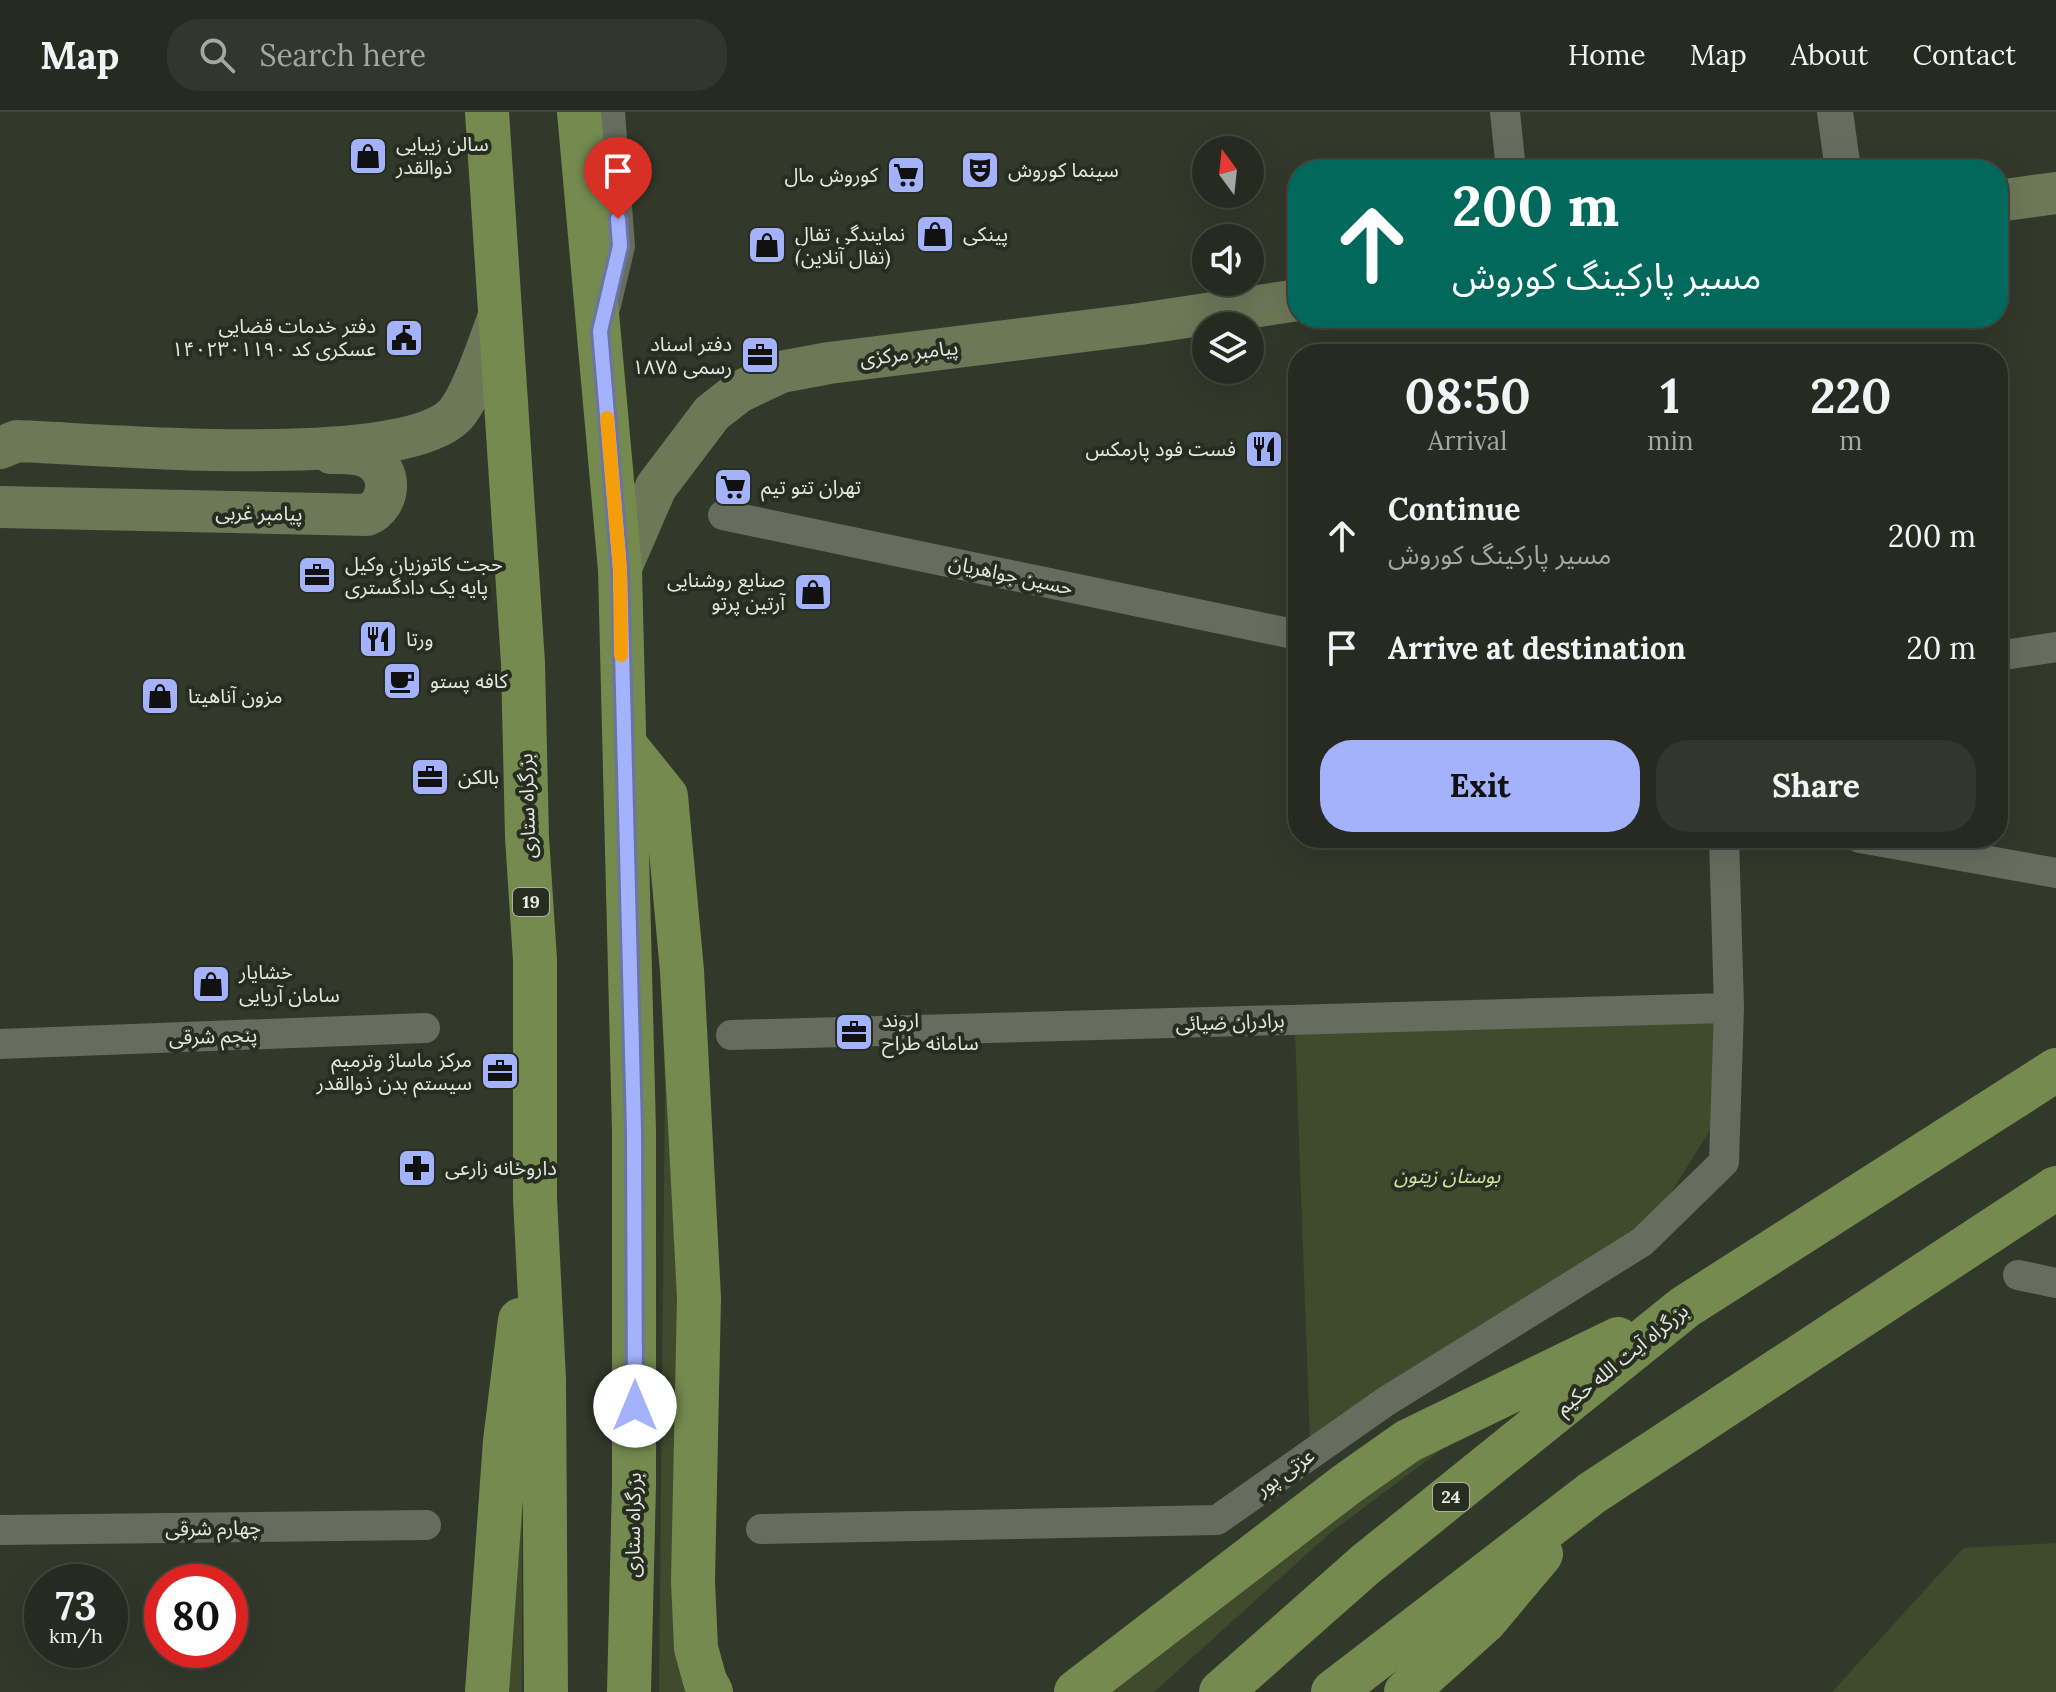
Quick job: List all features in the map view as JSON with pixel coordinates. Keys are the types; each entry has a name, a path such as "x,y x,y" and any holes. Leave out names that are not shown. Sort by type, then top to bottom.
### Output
{"highway":[{"name":"بزرگراه ستاری","path":"487,112 523,663 527,837 535,960 535,1198 544,1379 546,1692"},
{"name":"بزرگراه ستاری","path":"579,112 620,570 634,1131 635,1354 629,1692"},
{"path":"625,745 666,796 682,971 699,1298 693,1581 696,1648 711,1692"},
{"name":"بزرگراه آیت الله حکیم","path":"1221,1692 1366,1564 1685,1307 2056,1070"},
{"path":"1333,1692 1592,1493 2056,1188"},
{"path":"487,1692 505,1441 535,1198"},
{"path":"1076,1692 1347,1484 1408,1441 1685,1307"},
{"path":"1406,1692 1484,1622 1592,1493"}],"main road":[{"path":"2008,200 2056,193"},
{"name":"پیامبر مرکزی","path":"620,570 656,487 712,413 739,392 781,372 1288,302"},
{"name":"پیامبر غربی","path":"291,451 397,440 434,429 455,415 470,390 499,316"},
{"name":"پیامبر غربی","path":"0,507 367,515 377,510 386,494 385,476 376,462 359,454 6,442"}],"street":[{"path":"600,331 620,246 610,112"},
{"path":"1505,112 1510,160"},
{"path":"1835,112 1842,160"},
{"name":"حسین جواهریان","path":"723,515 1288,633"},
{"path":"2008,654 2056,647"},
{"path":"1724,848 1729,1008"},
{"path":"1916,848 2056,873"},
{"name":"برادران ضیائی","path":"731,1035 1729,1008"},
{"name":"عزتی پور","path":"761,1529 1217,1520 1385,1402 1642,1242 1724,1162 1729,1008"},
{"name":"پنجم شرقی","path":"0,1044 425,1028"},
{"path":"2018,1275 2056,1283"},
{"name":"چهارم شرقی","path":"0,1530 426,1525"}],"green space":[{"path":"654,806 676,1106 687,1692 659,1692 665,1088"},
{"name":"بوستان زیتون","path":"1719,1023 1712,1127 1653,1221 1310,1440 1295,1032"},
{"path":"1533,1381 1330,1533 1154,1692 1100,1692 1333,1510"},
{"path":"522,1461 522,1692 506,1692"},
{"path":"2056,1543 2056,1692 1832,1692 1963,1548"}],"slow traffic":[{"path":"607,418 620,570 621,655"}],"place":[{"name":"سالن زیبایی ذوالقدر","path":"368,156"},
{"name":"سینما کوروش","path":"980,170"},
{"name":"کوروش مال","path":"906,175"},
{"name":"پینکی","path":"935,234"},
{"name":"نمایندگی تفال (تفال آنلاین)","path":"767,245"},
{"name":"دفتر خدمات قضایی عسکری کد ۱۴۰۲۳۰۱۱۹۰","path":"404,338"},
{"name":"دفتر اسناد رسمی ۱۸۷۵","path":"760,355"},
{"name":"فست فود پارمکس","path":"1264,449"},
{"name":"تهران تتو تیم","path":"733,487"},
{"name":"حجت کاتوزیان وکیل پایه یک دادگستری","path":"317,575"},
{"name":"صنایع روشنایی آرتین پرتو","path":"813,592"},
{"name":"ورتا","path":"378,639"},
{"name":"کافه پستو","path":"402,681"},
{"name":"مزون آناهیتا","path":"160,696"},
{"name":"بالکن","path":"430,777"},
{"name":"خشایار سامان آریایی","path":"211,984"},
{"name":"اروند سامانه طراح","path":"854,1032"},
{"name":"مرکز ماساژ وترمیم سیستم بدن ذوالقدر","path":"500,1071"},
{"name":"داروخانه زارعی","path":"417,1168"}],"route":[{"path":"618,219 620,246 600,331 620,570 634,1131 635,1406"}]}
